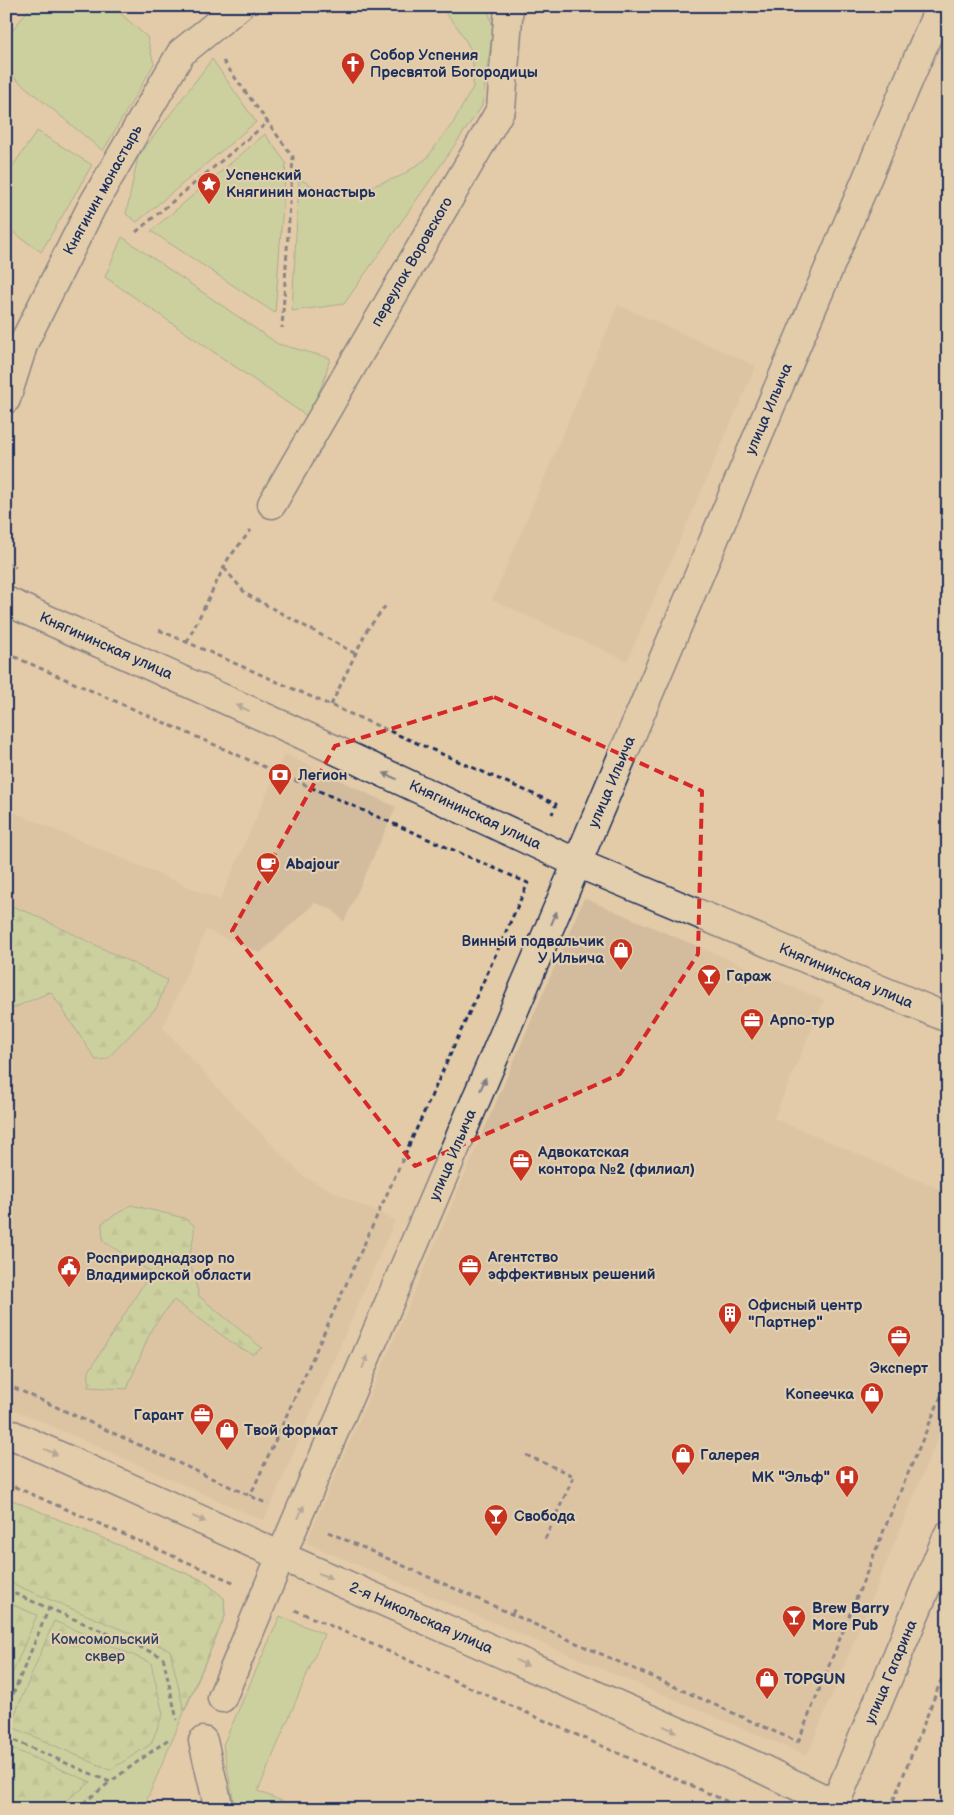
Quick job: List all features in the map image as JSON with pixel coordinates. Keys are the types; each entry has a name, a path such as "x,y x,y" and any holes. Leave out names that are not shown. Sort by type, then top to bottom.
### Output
{"street":[{"name":"Княгинин монастырь","path":"6,399 24,342 92,206 181,53 239,6"},
{"name":"переулок Воровского","path":"272,504 500,109 509,6"},
{"name":"улица Ильича","path":"222,1698 578,863 940,6"},
{"name":"Княгининская улица","path":"6,601 286,727 578,863 948,1018"},
{"name":"2-я Никольская улица","path":"6,1432 782,1779 834,1806"},
{"name":"улица Гагарина","path":"834,1806 948,1535"},
{"path":"203,1741 219,1809"}],"path":[{"path":"203,35 293,157 282,328"},
{"path":"136,232 268,122"},
{"path":"187,642 228,559 272,504"},
{"path":"224,568 246,594 356,654"},
{"path":"330,705 367,630 387,604"},
{"path":"6,653 528,883 250,1496"},
{"path":"782,1779 886,1525 948,1380"},
{"path":"6,1384 298,1518 798,1742"},
{"path":"526,1455 574,1476 545,1539"},
{"path":"6,1483 744,1809"},
{"path":"6,1590 163,1657 177,1722"},
{"path":"512,1614 516,1606"},
{"path":"6,1710 49,1608"},
{"path":"890,1809 948,1663"},
{"path":"76,1809 172,1736"},
{"path":"6,1737 110,1782"}],"highlighted area":[{"path":"494,697 702,791 698,954 620,1074 415,1166 232,931 335,746"}],"shaded area":[{"path":"618,305 756,366 627,661 492,600"},
{"path":"284,754 396,807 344,922 333,910 315,903 260,953 206,930 163,1027 222,1093 303,1176 358,1204 395,1220 264,1521 6,1406 6,809 220,900"},
{"path":"584,898 824,1000 774,1118 948,1193 948,1413 807,1756 306,1543"}],"green space":[{"path":"31,6 112,6 147,37 154,64 103,151 6,71 6,39"},
{"path":"440,6 487,6 493,28 482,106 344,304 292,311 299,179 315,187 342,191 370,187 401,176 426,159 453,123 473,87 473,53 458,28"},
{"path":"212,59 256,122 137,222 126,214 138,157"},
{"path":"37,131 92,165 41,252 6,227 6,176"},
{"path":"265,134 286,163 275,313 151,231"},
{"path":"122,237 278,344 330,358 324,380 308,417 105,277"},
{"path":"6,904 30,913 167,980 157,1007 107,1059 96,1060 51,992 6,1011"},
{"path":"131,1205 184,1218 194,1225 189,1259 199,1296 262,1348 253,1354 238,1347 174,1300 152,1328 127,1389 88,1387 89,1371 151,1272 103,1241 102,1223"},
{"name":"Комсомольский сквер","path":"6,1498 204,1581 224,1598 225,1616 143,1809 13,1809 6,1806"},
{"path":"10,1499 204,1581 224,1598 225,1616 184,1711 170,1650 6,1581 6,1509"},
{"path":"6,1602 37,1615 6,1688"},
{"path":"280,1616 324,1634 258,1791 300,1809 235,1809 223,1745"},
{"path":"54,1621 151,1663 163,1714 151,1744 110,1770 10,1726"},
{"path":"6,1746 91,1782 55,1809 13,1809 6,1806"}],"place":[{"name":"Собор Успения Пресвятой Богородицы","path":"353,85"},
{"name":"Успенский Княгинин монастырь","path":"209,205"},
{"name":"Легион","path":"280,796"},
{"name":"Abajour","path":"268,885"},
{"name":"Винный подвальчик У Ильича","path":"621,971"},
{"name":"Гараж","path":"709,997"},
{"name":"Арпо-тур","path":"752,1041"},
{"name":"Адвокатская контора №2 (филиал)","path":"521,1182"},
{"name":"Агентство эффективных решений","path":"470,1287"},
{"name":"Росприроднадзор по Владимирской области","path":"69,1288"},
{"name":"Офисный центр \"Партнер\"","path":"730,1335"},
{"name":"Эксперт","path":"899,1358"},
{"name":"Копеечка","path":"872,1415"},
{"name":"Гарант","path":"202,1436"},
{"name":"Твой формат","path":"227,1451"},
{"name":"Галерея","path":"683,1476"},
{"name":"МК \"Эльф\"","path":"847,1498"},
{"name":"Свобода","path":"496,1537"},
{"name":"Brew Barry More Pub","path":"794,1638"},
{"name":"TOPGUN","path":"767,1700"}]}
